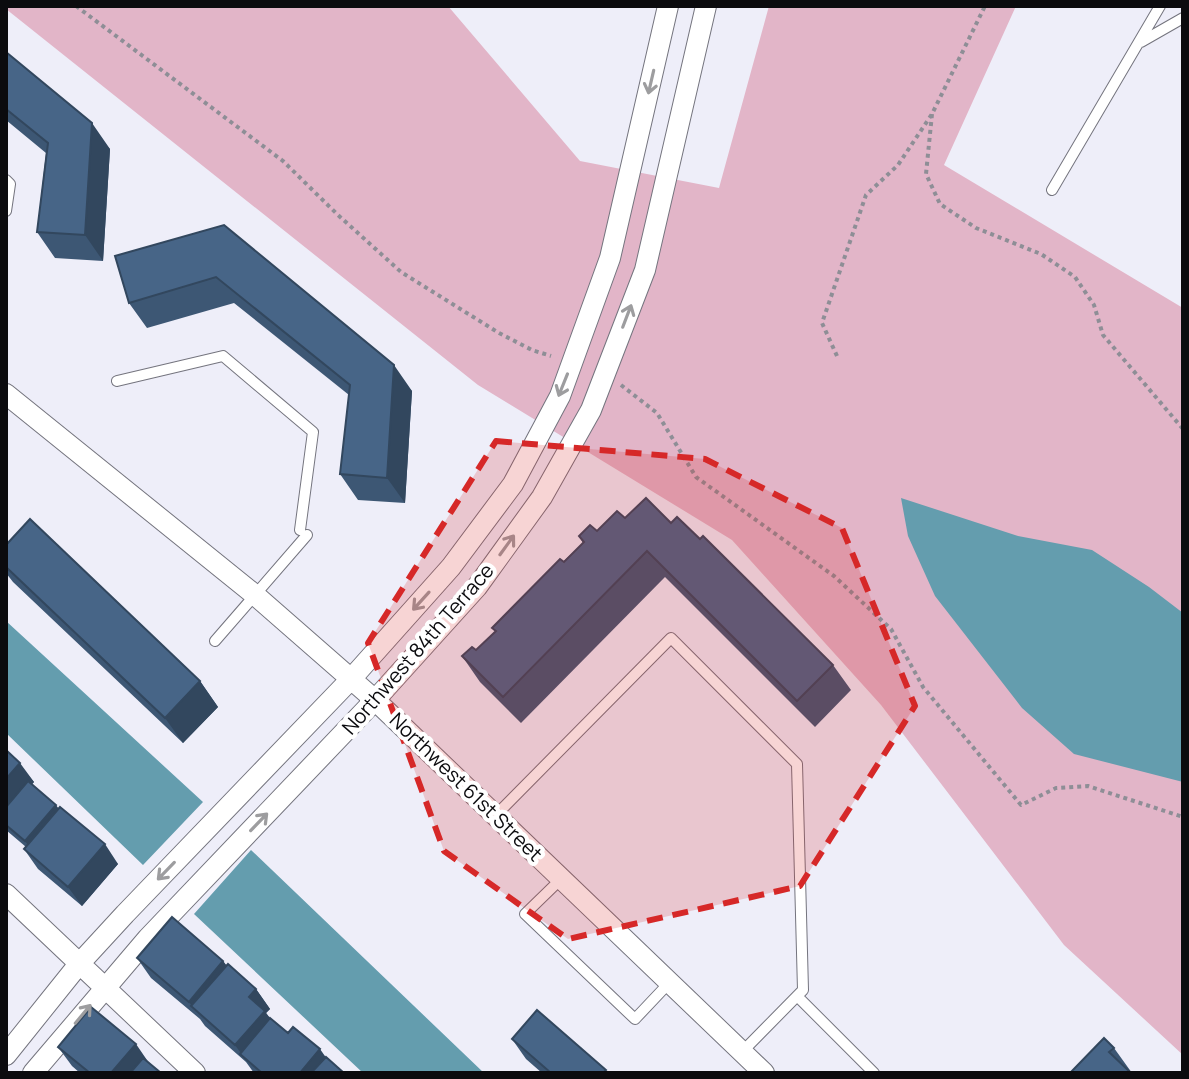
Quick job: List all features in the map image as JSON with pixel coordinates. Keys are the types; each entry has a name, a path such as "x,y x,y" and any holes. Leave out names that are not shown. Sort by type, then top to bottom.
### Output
{"street":[{"name":"Northwest 84th Terrace","path":"6,1055 79,964 351,679 451,567 513,484 560,396 610,258 668,6"},
{"name":"Northwest 84th Terrace","path":"33,1073 148,938 375,700 477,587 542,497 591,410 645,270 706,6"},
{"name":"Northwest 61st Street","path":"6,394 255,595 375,700 764,1073"},
{"path":"9,901 195,1073"}],"lane":[{"path":"1052,190 1160,6"},
{"path":"1139,43 1183,18"},
{"path":"6,180 10,184 6,211"},
{"path":"117,381 223,356 313,432 304,532 215,641"},
{"path":"495,816 671,638 797,764 803,990 742,1052"},
{"path":"561,879 525,914 635,1019 669,983"},
{"path":"797,996 874,1073"}],"path":[{"path":"76,6 283,161 401,272 521,345 573,361"},
{"path":"837,356 822,323 866,195 898,165 932,114 985,6"},
{"path":"932,114 926,174 940,204 976,228 1041,254 1075,277 1094,305 1103,335 1183,429"},
{"path":"605,373 657,413 696,477 834,576 891,629 923,687 1021,805 1056,788 1088,786 1183,817"}],"highlighted area":[{"path":"496,441 705,459 842,528 915,706 800,886 568,939 444,851 368,643"}],"shaded area":[{"path":"6,6 448,6 580,161 719,188 769,6 1016,6 944,165 1183,308 1183,1055 1064,945 881,705 732,540 478,385"}],"water":[{"path":"901,498 1018,536 1092,550 1183,613 1183,782 1074,754 1022,708 935,596 908,536"},
{"path":"6,621 203,802 143,865 6,733"},
{"path":"251,850 484,1073 363,1073 194,914"}],"building":[{"path":"6,52 92,123 85,235 37,232 48,143 6,109"},
{"path":"224,225 394,365 387,478 340,474 350,385 216,277 129,303 115,256"},
{"path":"646,498 671,523 677,517 700,539 703,536 833,665 797,701 647,551 503,697 462,656 472,647 476,650 496,631 492,628 560,559 564,562 584,542 579,536 590,525 597,531 617,511 625,518"},
{"path":"30,519 200,681 165,718 6,567 6,545"},
{"path":"6,750 20,763 6,779"},
{"path":"28,781 56,805 25,841 6,825 6,807"},
{"path":"60,807 105,844 68,887 24,849"},
{"path":"172,917 223,961 189,1002 137,958"},
{"path":"228,964 256,989 249,997 265,1011 235,1045 191,1006"},
{"path":"91,1007 136,1044 111,1073 90,1073 58,1047"},
{"path":"537,1010 606,1070 603,1073 551,1073 512,1039"},
{"path":"270,1018 288,1033 293,1027 320,1049 300,1073 262,1073 240,1054"},
{"path":"1104,1038 1114,1048 1109,1052 1131,1073 1070,1073"},
{"path":"326,1057 344,1073 311,1073"},
{"path":"143,1058 161,1073 130,1073"}]}
